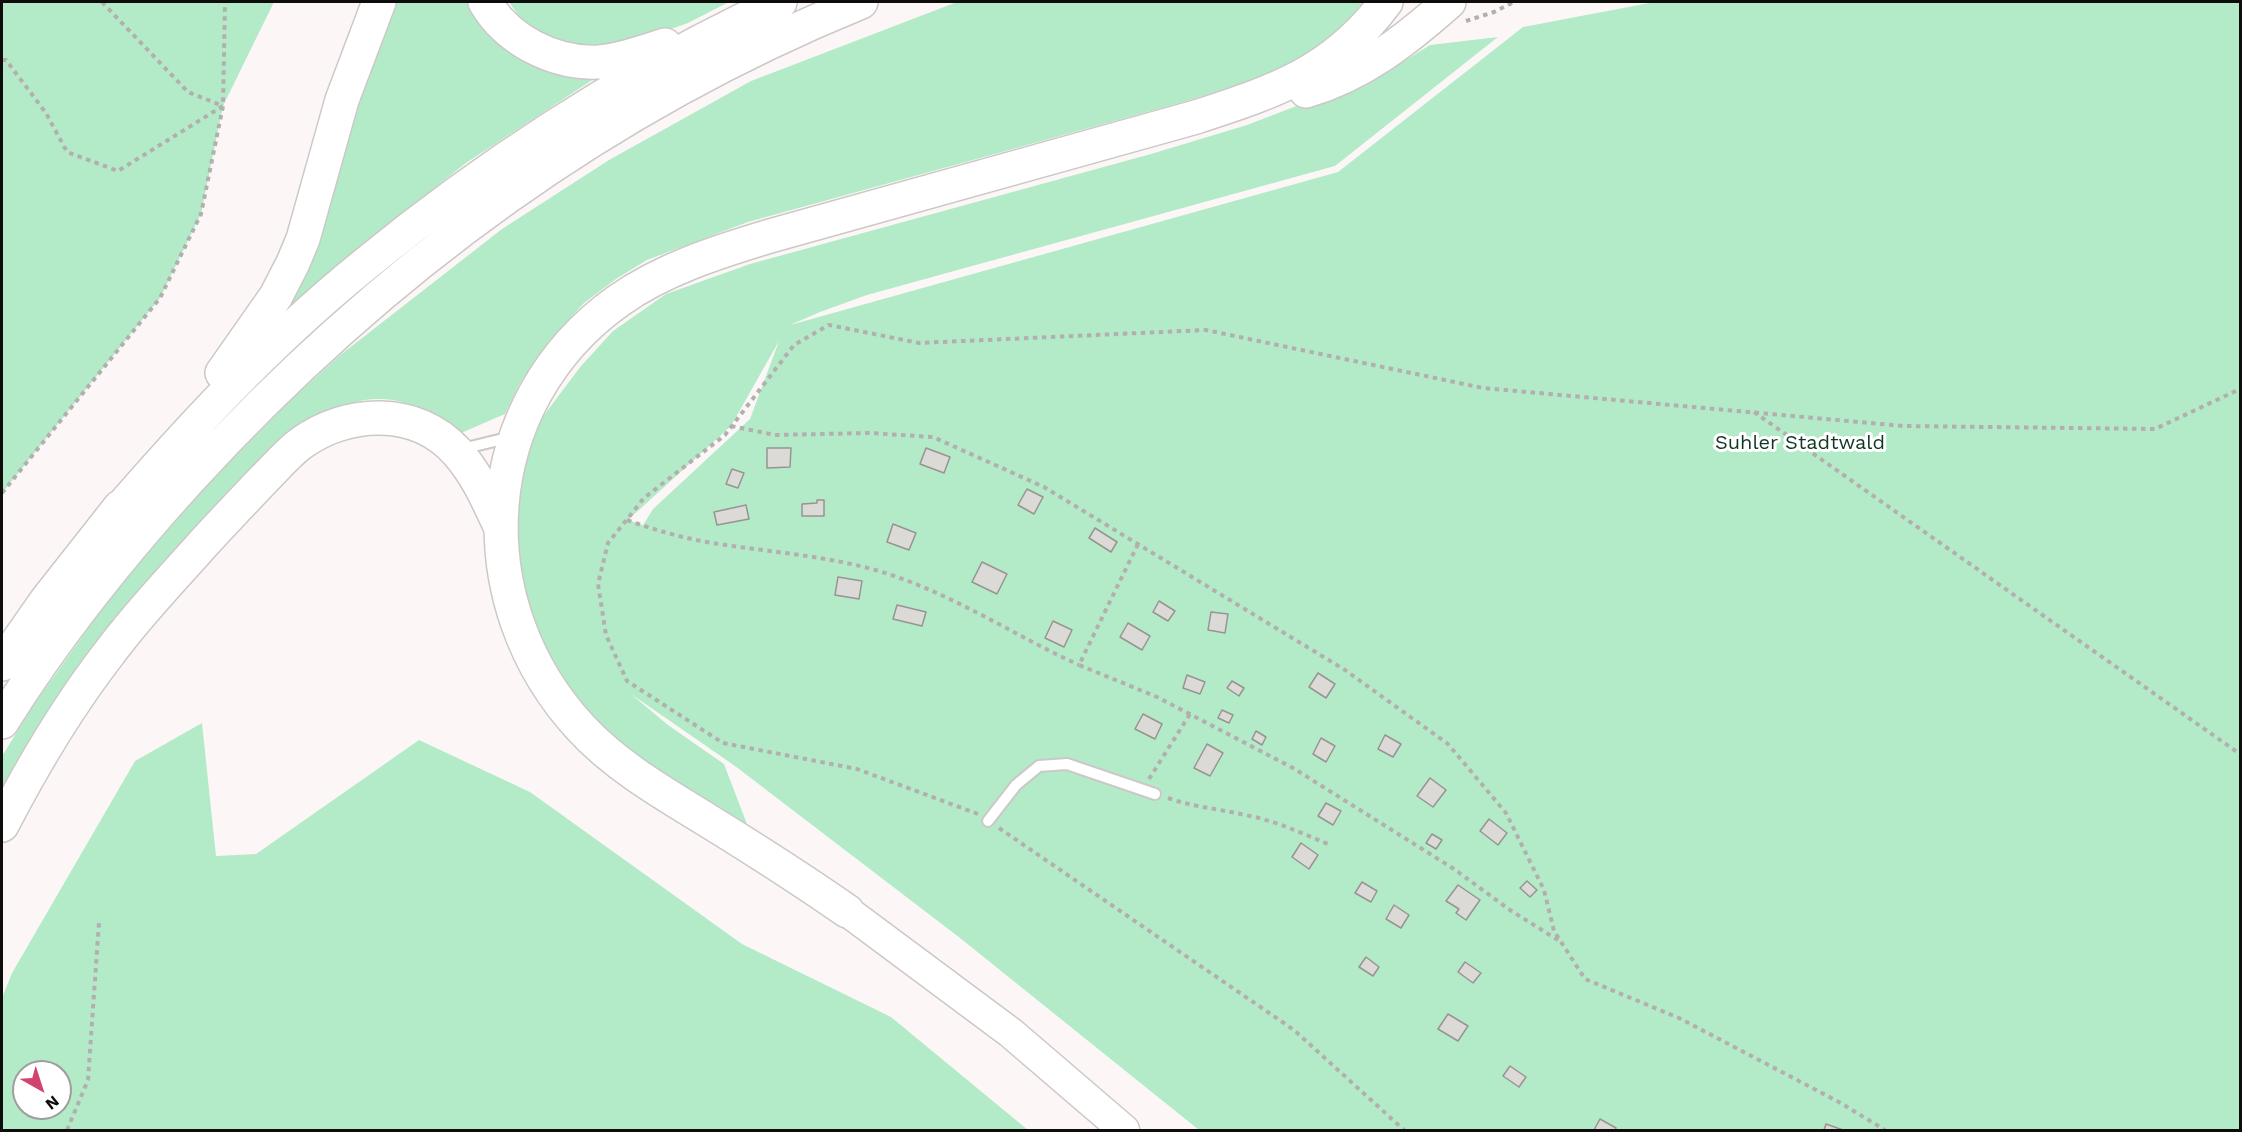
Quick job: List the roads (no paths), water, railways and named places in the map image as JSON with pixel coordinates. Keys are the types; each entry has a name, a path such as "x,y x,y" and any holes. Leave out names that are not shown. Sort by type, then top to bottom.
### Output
{"highway":[{"path":"2,664 46,601 243,346 276,296 303,239 342,100 379,2"},
{"path":"485,2 510,33 539,50 574,61 597,62 618,59 727,26"},
{"path":"107,524 224,394 362,266 471,182 567,117 664,60 727,26 780,2"},
{"path":"2,722 21,690 106,576 153,520 284,381 386,289 495,205 606,131 744,53 861,2"},
{"path":"847,911 644,780 607,752 574,720 538,671 518,628 507,589 501,528 506,478 517,436 550,370 586,328 617,302 667,273 728,249 770,236 1196,117 1248,100 1303,77 1361,33 1386,2"},
{"path":"1196,117 1282,98 1334,82 1373,62 1395,47 1449,2"},
{"path":"2,825 34,763 136,618 236,508 301,444 332,426 366,417 404,421 420,426 436,434 456,450 478,481 501,528"}],"main road":[{"path":"847,911 1003,1027 1124,1131"}],"lane":[{"path":"456,450 517,436"},
{"path":"988,820 1016,785 1040,766 1067,764 1155,794"}],"park label":[{"name":"Suhler Stadtwald","path":"1800,443"}]}
